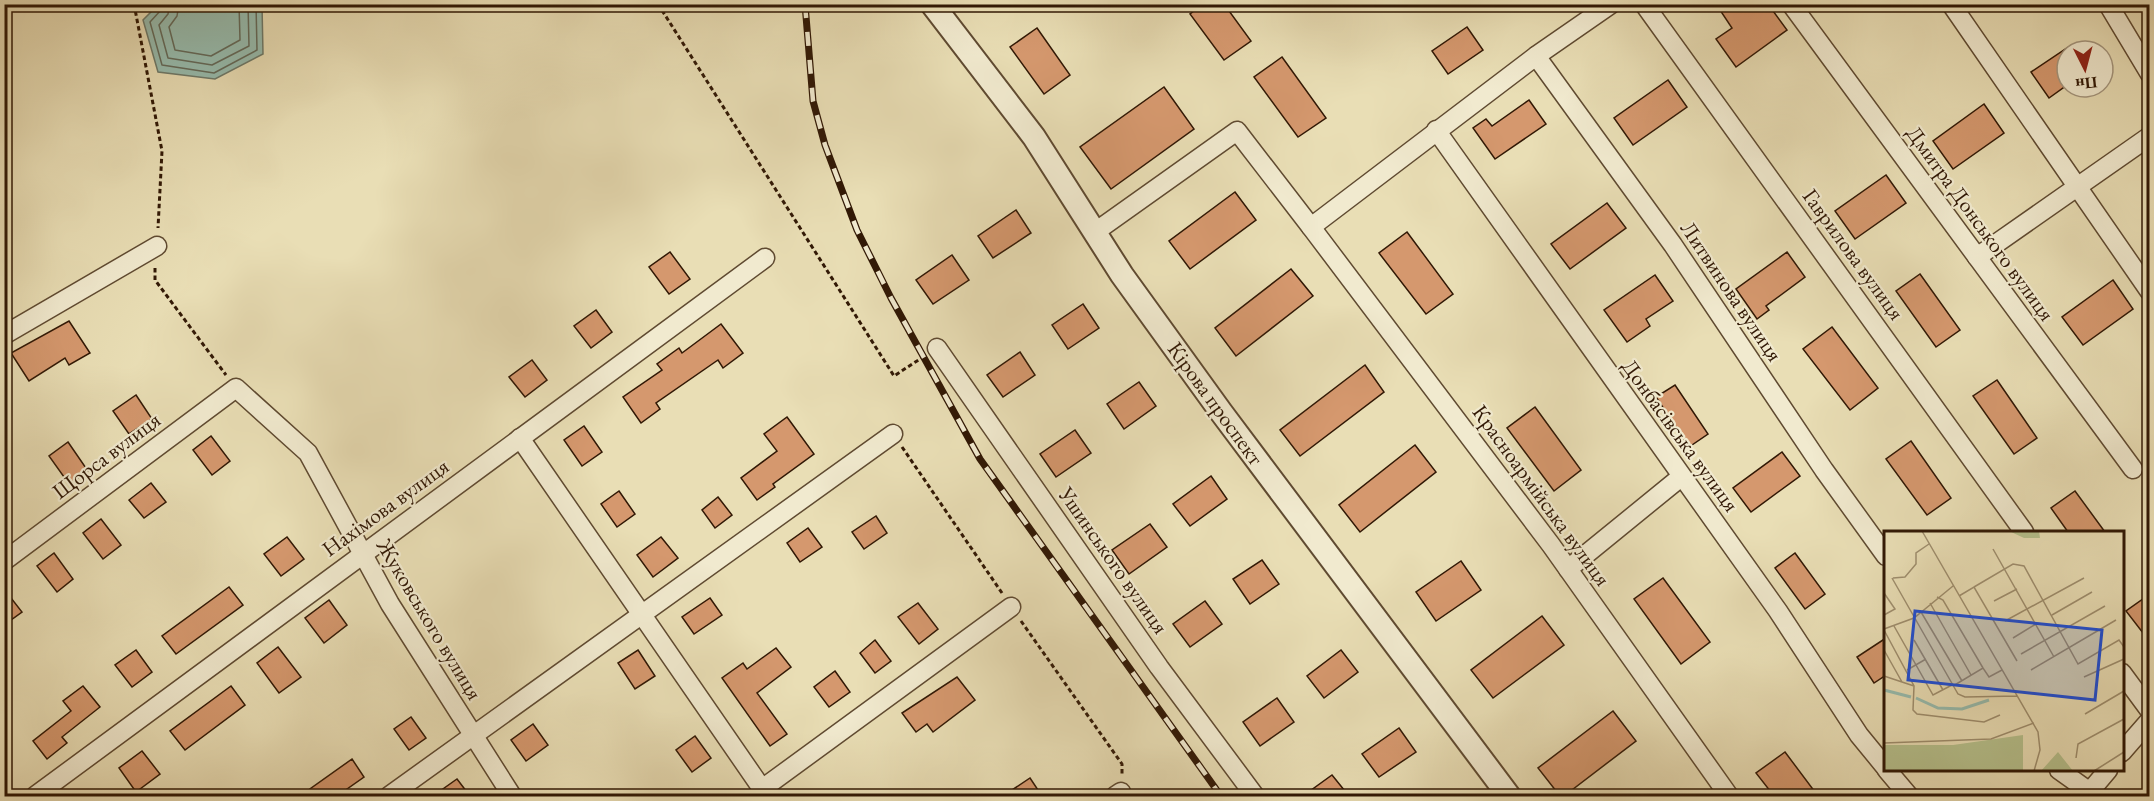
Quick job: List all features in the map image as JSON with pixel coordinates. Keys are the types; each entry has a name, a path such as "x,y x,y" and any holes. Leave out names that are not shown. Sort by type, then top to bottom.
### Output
{"street":[{"name":"Кірова проспект","path":"932,4 1034,137 1095,232 1221,412 1509,796"},
{"path":"1311,227 1436,130 1611,4"},
{"name":"Гаврилова вулиця","path":"1644,4 2023,531"},
{"name":"Дмитра Донського вулиця","path":"1791,4 2133,469"},
{"path":"2108,4 2150,74"},
{"path":"1960,7 2075,187 2150,292"},
{"name":"Литвинова вулиця","path":"1536,56 1673,245 1824,470 1884,553"},
{"name":"Донбасівська вулиця","path":"1436,130 1778,611 1859,735 1884,766"},
{"name":"Красноармійська вулиця","path":"1095,232 1237,131 1568,569 1729,796"},
{"path":"1977,257 2150,136"},
{"path":"4,335 156,246"},
{"name":"Нахімова вулиця","path":"35,796 765,258"},
{"name":"Ушинського вулиця","path":"937,348 1159,667 1255,796"},
{"name":"Жуковського вулиця","path":"236,388 308,453 390,604 512,796"},
{"name":"Щорса вулиця","path":"4,561 236,388"},
{"path":"389,796 893,434"},
{"path":"520,438 765,793 1011,607"},
{"path":"1568,569 1681,477"},
{"path":"2124,676 2150,711"},
{"path":"2124,750 2150,720"},
{"name":"Донбасівська вулиця","path":"1888,771 1909,796"},
{"path":"2061,771 2088,794 2107,771"}],"path":[{"path":"134,4 162,151 154,280 236,388"},
{"path":"658,4 894,376 937,348"}],"water":[{"path":"159,4 262,5 263,54 215,79 158,72 143,20"}],"building":[{"path":"1203,4 1224,4 1251,41 1224,60 1190,14"},
{"path":"1716,4 1768,4 1787,30 1736,67 1716,39 1732,28"},
{"path":"1467,27 1483,50 1448,74 1432,51"},
{"path":"1037,28 1070,75 1044,94 1010,47"},
{"path":"2055,56 2055,94 2049,98 2031,72"},
{"path":"1282,57 1326,118 1298,137 1254,77"},
{"path":"1668,80 1687,107 1633,145 1614,118"},
{"path":"1164,87 1194,129 1111,189 1080,147"},
{"path":"1529,100 1546,124 1495,159 1473,128 1486,119 1492,126"},
{"path":"1984,104 2004,133 1953,169 1933,141"},
{"path":"1886,175 1906,203 1855,239 1835,211"},
{"path":"1235,192 1256,220 1190,269 1169,241"},
{"path":"1607,203 1626,228 1570,269 1551,244"},
{"path":"1016,210 1031,233 993,258 978,236"},
{"path":"1407,232 1453,294 1426,314 1379,253"},
{"path":"670,252 690,279 669,294 649,267"},
{"path":"1787,252 1805,277 1766,306 1769,310 1757,319 1736,289"},
{"path":"952,255 969,280 933,304 916,280"},
{"path":"1291,269 1313,296 1236,356 1215,328"},
{"path":"1920,274 1960,330 1936,347 1896,291"},
{"path":"1655,275 1673,301 1646,319 1650,326 1627,342 1604,310"},
{"path":"2113,280 2133,309 2083,345 2062,317"},
{"path":"1083,304 1099,328 1068,349 1052,325"},
{"path":"596,310 612,332 591,348 574,326"},
{"path":"69,321 90,353 69,365 65,358 29,381 11,353"},
{"path":"721,324 743,353 723,368 718,360 656,403 660,409 641,423 623,397 662,370 657,364 679,348 682,353"},
{"path":"1832,327 1878,388 1850,410 1803,349"},
{"path":"1020,352 1035,375 1003,397 987,375"},
{"path":"532,360 547,380 525,397 509,377"},
{"path":"1365,365 1384,392 1300,456 1280,430"},
{"path":"1997,380 2037,438 2014,454 1973,396"},
{"path":"1139,382 1156,406 1124,429 1107,404"},
{"path":"1675,385 1708,434 1689,447 1656,397"},
{"path":"136,395 152,419 129,434 113,411"},
{"path":"1535,407 1581,470 1554,491 1507,428"},
{"path":"787,417 814,454 773,484 775,487 757,500 741,478 777,451 764,434"},
{"path":"584,426 602,452 582,466 564,440"},
{"path":"1075,430 1091,453 1056,477 1040,454"},
{"path":"211,436 230,461 212,475 193,450"},
{"path":"1911,441 1951,498 1927,515 1886,459"},
{"path":"68,442 88,471 69,484 49,456"},
{"path":"1415,445 1436,472 1360,532 1339,505"},
{"path":"1782,452 1800,476 1751,512 1733,488"},
{"path":"1211,476 1227,499 1190,526 1173,504"},
{"path":"151,483 166,502 144,518 129,500"},
{"path":"619,491 635,514 617,527 601,504"},
{"path":"2075,491 2104,531 2067,531 2051,508"},
{"path":"718,497 732,515 715,528 702,510"},
{"path":"876,516 887,533 864,549 852,532"},
{"path":"101,519 121,545 103,559 83,533"},
{"path":"1150,524 1167,547 1129,574 1112,550"},
{"path":"808,528 822,547 800,562 787,543"},
{"path":"287,537 304,559 281,576 264,554"},
{"path":"661,537 678,558 653,577 637,555"},
{"path":"54,553 73,579 57,592 37,566"},
{"path":"1795,553 1825,594 1805,609 1775,568"},
{"path":"1262,560 1279,584 1250,604 1233,579"},
{"path":"1461,561 1481,590 1436,621 1416,592"},
{"path":"1663,578 1710,642 1681,664 1634,599"},
{"path":"229,587 243,605 176,654 162,636"},
{"path":"4,589 22,612 4,625"},
{"path":"2150,594 2150,642 2126,611"},
{"path":"710,598 722,615 694,634 682,617"},
{"path":"329,600 347,625 324,643 305,618"},
{"path":"1205,601 1222,624 1190,647 1173,624"},
{"path":"918,603 938,629 919,644 898,617"},
{"path":"1542,616 1564,645 1493,698 1471,670"},
{"path":"1884,639 1884,676 1874,683 1857,657"},
{"path":"875,640 891,661 875,673 860,653"},
{"path":"278,647 301,677 279,693 257,663"},
{"path":"776,648 791,667 757,693 787,734 770,746 722,678 743,663 747,669"},
{"path":"136,650 152,672 132,687 115,665"},
{"path":"638,650 655,676 635,689 618,663"},
{"path":"1341,650 1358,672 1324,698 1307,676"},
{"path":"835,671 850,692 829,707 814,687"},
{"path":"957,677 975,700 933,732 927,724 916,732 902,713"},
{"path":"83,686 100,707 62,737 67,743 47,759 33,741 71,711 63,701"},
{"path":"231,686 245,705 185,750 170,731"},
{"path":"1277,698 1294,722 1260,746 1243,722"},
{"path":"1613,711 1636,741 1564,796 1560,796 1538,768"},
{"path":"411,717 426,738 409,750 394,729"},
{"path":"533,724 548,745 526,761 511,740"},
{"path":"1399,728 1416,752 1379,777 1362,754"},
{"path":"695,736 711,758 692,772 676,750"},
{"path":"142,751 160,774 136,792 119,768"},
{"path":"1785,752 1818,796 1774,796 1756,773"},
{"path":"352,759 364,777 337,796 300,796"},
{"path":"1332,775 1349,796 1303,796"},
{"path":"1030,778 1042,796 1003,796"},
{"path":"457,779 470,796 433,796"}],"railway":[{"path":"805,4 813,101 825,145 857,230 891,298 980,459 1221,796"}]}
